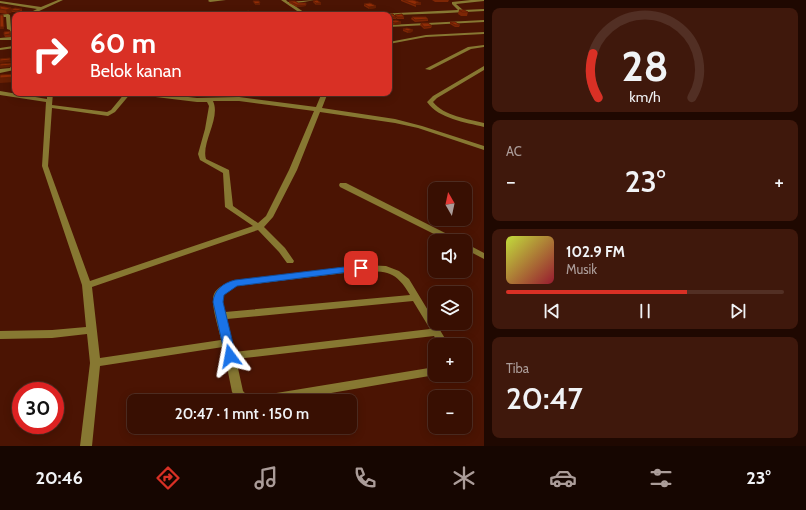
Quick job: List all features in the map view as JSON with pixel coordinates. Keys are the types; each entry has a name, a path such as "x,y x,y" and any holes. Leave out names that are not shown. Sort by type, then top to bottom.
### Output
{"street":[{"path":"35,12 61,0"},
{"path":"210,1 224,0"},
{"path":"283,0 302,12"},
{"path":"288,3 313,0"},
{"path":"484,0 453,3 484,27"},
{"path":"0,2 42,8"},
{"path":"392,14 484,10"},
{"path":"0,16 8,15 10,29"},
{"path":"392,26 484,21"},
{"path":"392,30 401,29"},
{"path":"392,42 426,36 484,33"},
{"path":"0,39 12,38"},
{"path":"428,69 470,48 484,46"},
{"path":"0,49 12,48"},
{"path":"7,58 12,57"},
{"path":"484,68 435,97 430,102 432,107 440,111 484,125"},
{"path":"0,71 12,69"},
{"path":"0,93 12,95"},
{"path":"21,96 50,100 108,114 113,111 126,96"},
{"path":"169,96 209,100 239,99 318,109 401,122 484,148"},
{"path":"87,285 259,227 269,217 293,170 323,96"},
{"path":"50,100 45,166 87,285 95,363 86,446"},
{"path":"209,100 212,106 208,129 200,154 203,160 226,172 229,207 259,227 282,250 290,261"},
{"path":"343,185 440,234"},
{"path":"472,250 484,256"},
{"path":"239,394 218,302 219,294 225,288 235,283 361,268 383,268 396,273 406,281 440,338"},
{"path":"222,316 415,298"},
{"path":"0,335 52,334 91,330"},
{"path":"230,356 436,332"},
{"path":"95,363 227,343"},
{"path":"299,394 428,372"}],"building":[{"path":"317,0 321,3 316,3 313,1"},
{"path":"403,0 413,0 421,3 416,3 416,5"},
{"path":"253,1 259,1 260,3 255,4"},
{"path":"289,1 306,3 306,5 297,5"},
{"path":"370,3 376,6 369,7 364,4"},
{"path":"0,6 11,8 6,10 0,9"},
{"path":"15,8 22,9 17,11 12,10"},
{"path":"459,10 464,10 468,12 462,12"},
{"path":"402,14 404,17 397,17 395,15"},
{"path":"0,15 3,15 4,27 0,27"},
{"path":"412,17 426,17 428,19 415,20"},
{"path":"396,20 401,22 395,23 392,21"},
{"path":"450,22 455,22 460,25 455,25"},
{"path":"421,23 428,23 432,26 424,27"},
{"path":"407,28 413,30 408,31 403,29"},
{"path":"10,31 10,34 4,35 4,32"},
{"path":"10,58 10,60 0,61 0,59"},
{"path":"11,63 11,65 0,66 0,64"},
{"path":"12,74 12,77 0,78 0,75"}],"route":[{"path":"230,356 218,302 219,294 225,288 235,283 361,268"}]}
